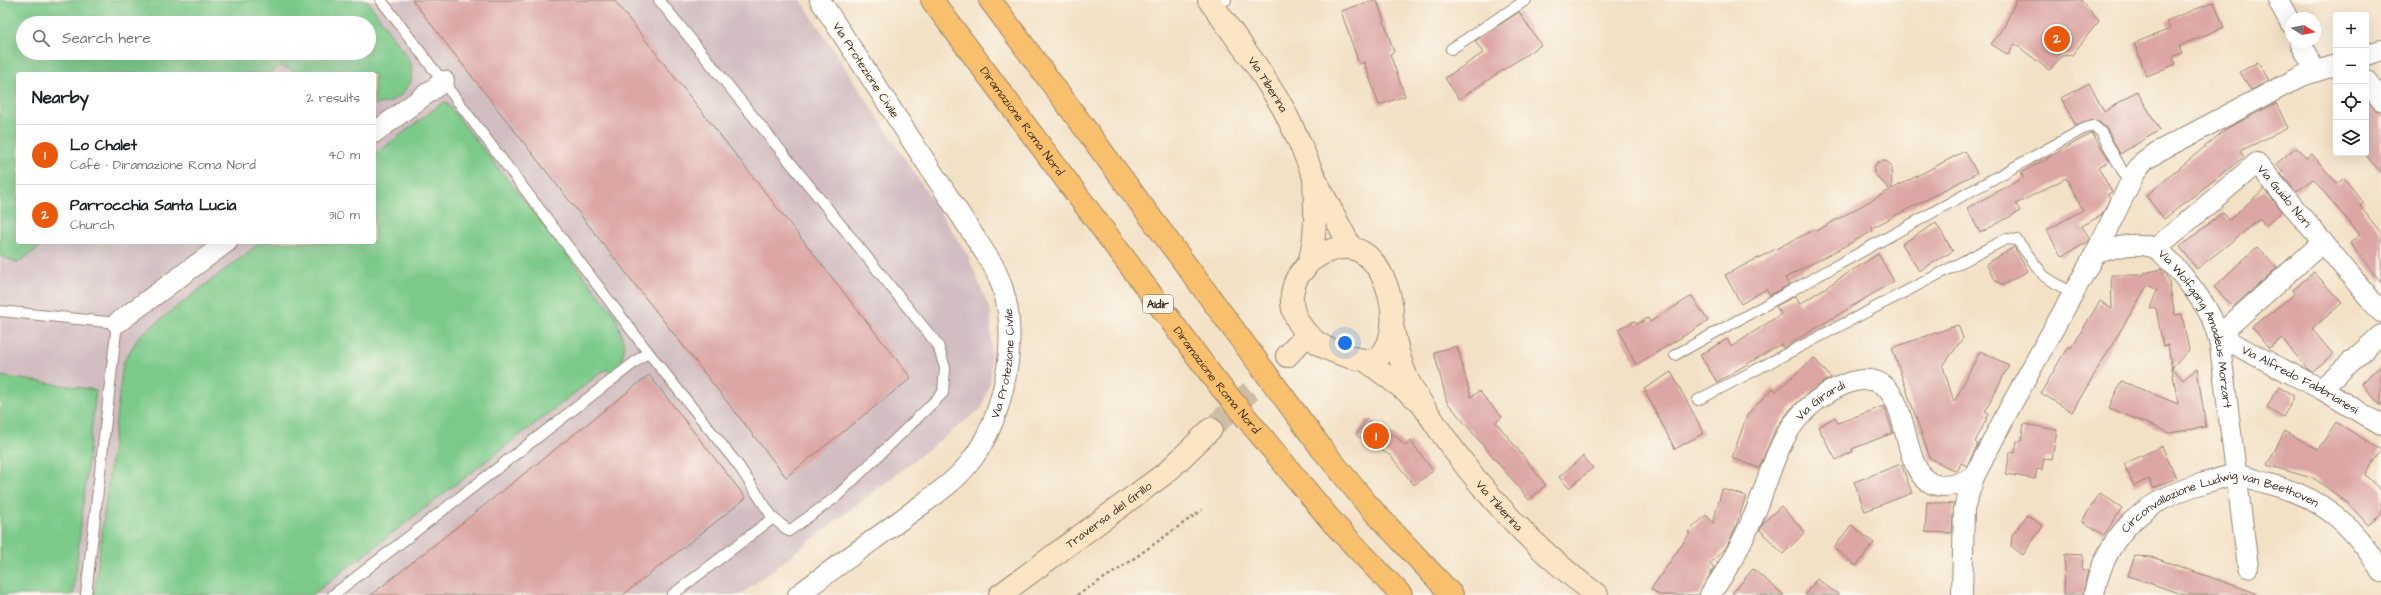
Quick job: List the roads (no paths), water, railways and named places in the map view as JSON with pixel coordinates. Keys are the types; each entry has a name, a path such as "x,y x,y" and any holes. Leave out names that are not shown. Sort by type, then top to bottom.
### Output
{"highway":[{"name":"Diramazione Roma Nord","path":"932,0 1215,380 1333,523 1401,595"},
{"path":"990,0 1322,449 1367,504 1452,595"}],"main road":[{"name":"Via Tiberina","path":"1216,2 1270,87 1291,124 1314,177 1350,248"},
{"name":"Via Tiberina","path":"1310,261 1316,217 1314,177"},
{"name":"Via Tiberina","path":"1393,329 1384,352 1374,360 1365,360 1328,349 1307,335 1298,323 1294,313 1292,295 1297,279 1310,261 1328,251 1350,248 1366,256 1383,278 1392,301 1393,329 1400,359 1420,401 1462,461 1490,496 1559,564 1597,595"},
{"path":"1287,356 1307,335"},
{"name":"Via Tiberina","path":"1365,360 1420,401"},
{"name":"Traversa del Grillo","path":"1000,595 1166,472 1211,429"}],"street":[{"name":"Via Protezione Civile","path":"798,595 813,589 946,487 968,464 984,440 995,414 1005,377 1010,334 1006,298 993,265 820,0"},
{"path":"2278,0 2285,13"},
{"path":"2303,48 2315,71"},
{"path":"2369,54 2381,50"},
{"path":"1962,595 1965,502 1974,477 2096,254 2130,183 2144,161 2159,151 2315,71 2333,66"},
{"path":"376,132 444,81"},
{"path":"2369,84 2381,100"},
{"name":"Via Guido Nori","path":"2156,248 2257,163 2381,312"},
{"path":"2218,336 2323,242"},
{"path":"117,323 224,244"},
{"name":"Via Wolfgang Amadeus Morzart","path":"2096,254 2132,245 2156,248 2164,254 2202,301 2213,322 2218,336 2248,567"},
{"path":"2321,389 2381,335"},
{"name":"Via Alfredo Fabbrianesi","path":"2218,336 2321,389 2381,425"},
{"name":"Via Girardi","path":"1710,595 1744,537 1791,428 1811,405 1841,386 1855,381 1867,381 1881,385 1891,393 1899,407 1916,468 1929,483 1950,487 1974,477"},
{"name":"Circonvallazione Ludwig van Beethoven","path":"2094,595 2100,573 2113,546 2147,507 2187,488 2236,475 2292,490 2321,504 2354,532 2381,572"}],"lane":[{"path":"381,0 444,81 648,352 738,465 773,518 790,531 836,497 944,393 945,368 938,346 659,0"},
{"path":"1451,49 1526,0"},
{"path":"1675,355 2085,128 2094,126 2101,132 2130,183"},
{"path":"1698,400 2006,239 2017,240 2044,276 2073,294"},
{"path":"0,311 117,323 86,595"},
{"path":"333,595 648,352"},
{"path":"672,595 773,518"}],"tunnel":[{"path":"1211,429 1287,356"}],"place":[{"name":"Parrocchia Santa Lucia","path":"2057,39"},
{"name":"Lo Chalet","path":"1376,436"}]}
